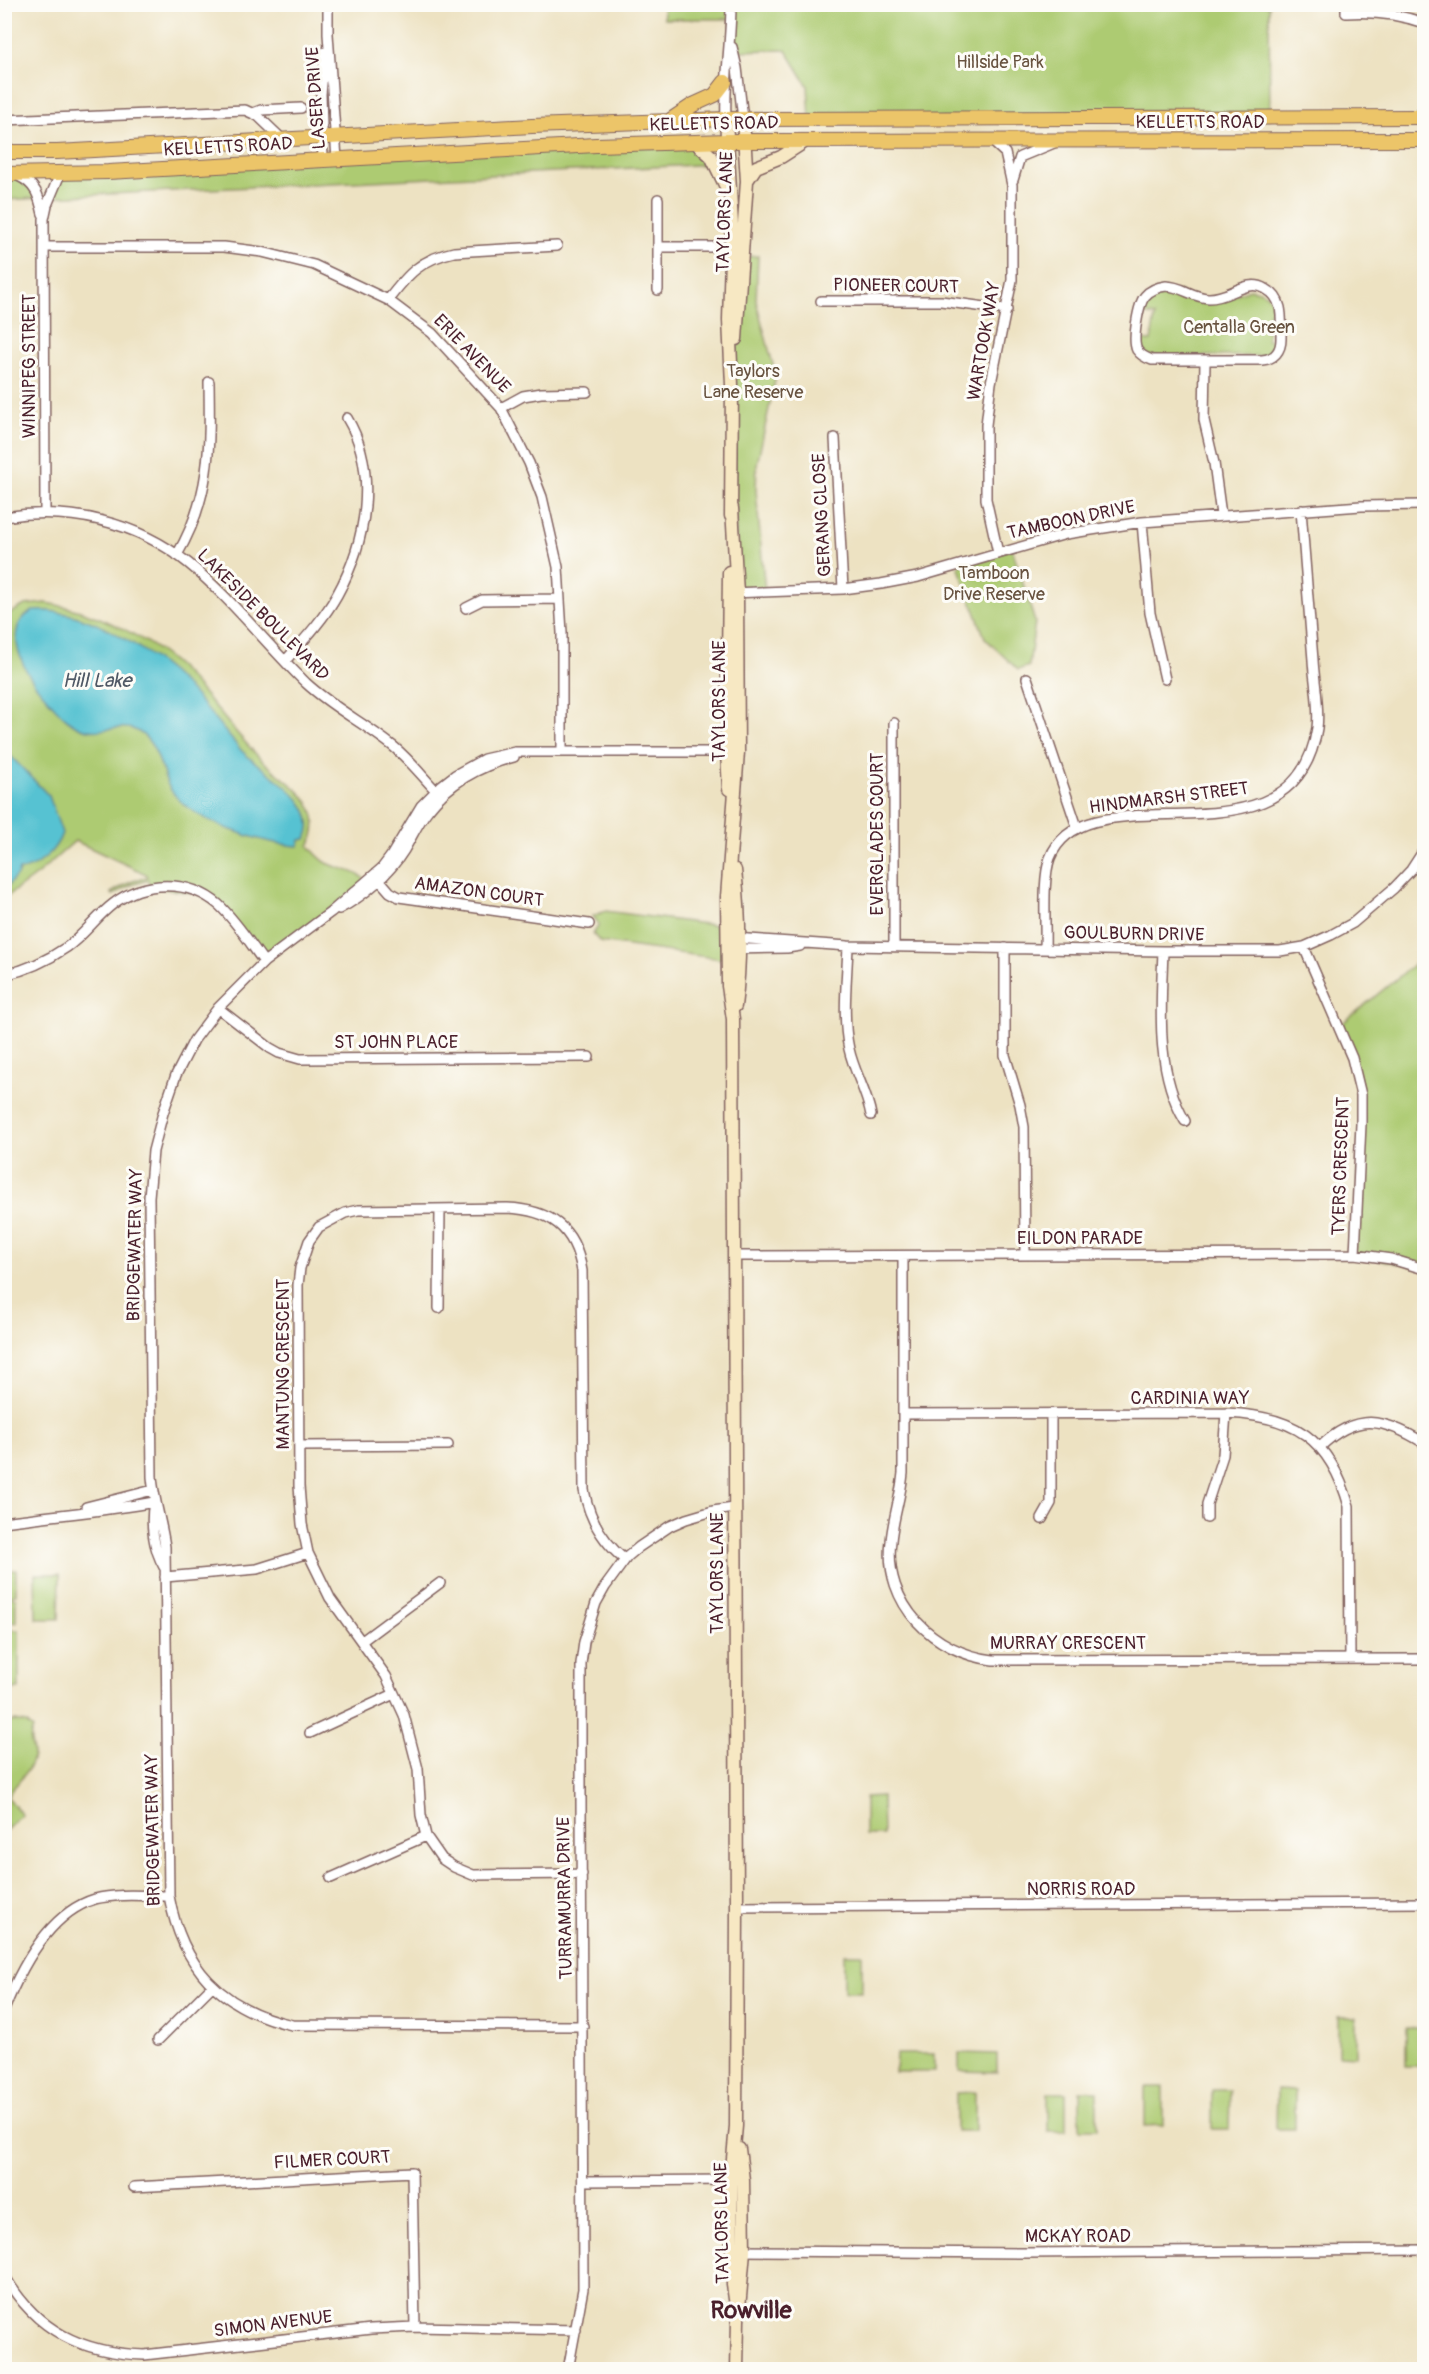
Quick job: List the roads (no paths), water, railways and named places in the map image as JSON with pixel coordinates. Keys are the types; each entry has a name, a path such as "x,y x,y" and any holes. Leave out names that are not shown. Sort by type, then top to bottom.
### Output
{"main road":[{"path":"669,121 693,105 715,95 725,82"},
{"name":"KELLETTS ROAD","path":"4,152 329,138 521,126 726,119 1425,117"},
{"name":"TAYLORS LANE","path":"726,119 731,197 729,320 732,385 732,844 738,896 733,943 738,986 733,1019 737,2370"},
{"name":"TAYLORS LANE","path":"732,385 744,248 747,181 743,119"},
{"name":"KELLETTS ROAD","path":"9,174 60,174 530,148 728,141 1425,140"},
{"path":"747,181 756,167 781,157 806,141"},
{"path":"695,142 711,156 731,197"},
{"path":"730,247 744,248"}],"street":[{"name":"LASER DRIVE","path":"328,4 330,160"},
{"name":"TAYLORS LANE","path":"726,119 725,82 730,42 731,4"},
{"path":"1346,4 1346,13 1381,12 1425,23"},
{"name":"LASER DRIVE","path":"328,34 322,75 330,160"},
{"name":"TAYLORS LANE","path":"730,42 737,68 743,119"},
{"path":"253,113 261,110 301,108"},
{"name":"KELLETTS ROAD","path":"4,120 245,110 253,113 284,140"},
{"name":"WARTOOK WAY","path":"991,140 1005,153 1012,185 1012,279 991,383 986,425 986,499 998,553"},
{"path":"1012,185 1020,157 1061,140"},
{"name":"WINNIPEG STREET","path":"9,174 28,180 35,187 45,219"},
{"name":"WINNIPEG STREET","path":"45,513 45,219 47,205 60,174"},
{"path":"658,199 658,290"},
{"path":"388,300 406,276 417,267 441,255 454,252 557,246"},
{"name":"ERIE AVENUE","path":"45,248 224,247 262,252 314,265 388,300 432,333 501,408 529,463 542,497 554,543 560,599 562,752"},
{"path":"659,247 730,247"},
{"path":"1166,286 1178,287 1188,294 1204,298 1220,298 1249,286 1260,286 1271,292 1280,305 1281,313 1281,344 1275,356 1262,360 1205,361 1152,360 1144,358 1138,352 1135,338 1141,303 1146,295 1153,289 1166,286"},
{"name":"PIONEER COURT","path":"821,301 941,301 1007,310"},
{"path":"1205,361 1204,420 1214,464 1221,515"},
{"path":"177,555 196,518 207,476 210,448 209,382"},
{"path":"501,408 524,396 541,393 586,392"},
{"path":"285,661 332,604 347,575 356,549 363,517 365,479 363,457 357,434 347,418"},
{"name":"GERANG CLOSE","path":"835,438 843,589"},
{"name":"TAMBOON DRIVE","path":"733,593 843,589 918,577 1066,534 1142,522 1361,506 1425,505"},
{"name":"HINDMARSH STREET","path":"1045,949 1046,873 1050,859 1065,836 1077,827 1123,818 1249,808 1276,795 1298,776 1306,763 1317,726 1301,510"},
{"name":"LAKESIDE BOULEVARD","path":"4,517 45,513 71,514 107,522 141,534 177,555 202,576 285,661 328,701 394,746 438,794"},
{"path":"1142,522 1149,613 1165,679"},
{"path":"466,608 482,600 560,599"},
{"path":"1028,678 1077,827"},
{"name":"EVERGLADES COURT","path":"894,723 894,946"},
{"name":"BRIDGEWATER WAY","path":"583,2026 292,2025 254,2014 233,2002 212,1986 181,1941 173,1923 169,1896 165,1573 151,1519 154,1502 149,1197 153,1151 176,1075 194,1040 219,1008 264,962 331,912 344,899 377,877 414,817 455,774 498,754 733,752"},
{"name":"GOULBURN DRIVE","path":"733,943 788,940 806,945 1256,952 1304,946 1331,935 1365,914 1411,870 1425,850"},
{"name":"AMAZON COURT","path":"377,877 390,892 399,897 589,924"},
{"path":"4,975 35,965 68,946 112,904 125,896 163,885 191,890 216,903 264,962"},
{"path":"848,946 847,1039 855,1070 868,1099 872,1115"},
{"name":"TYERS CRESCENT","path":"1304,946 1352,1058 1361,1095 1362,1124 1355,1254"},
{"path":"1005,948 1005,1055 1020,1105 1023,1127 1025,1255"},
{"path":"1163,951 1161,1023 1165,1064 1174,1103 1185,1121"},
{"name":"ST JOHN PLACE","path":"219,1008 270,1048 300,1059 589,1057"},
{"path":"440,1209 440,1308"},
{"name":"MANTUNG CRESCENT","path":"582,1874 473,1875 442,1859 426,1836 415,1754 404,1716 386,1677 330,1598 308,1553 301,1515 298,1285 302,1257 313,1234 336,1217 358,1210 526,1209 556,1221 574,1243 582,1271 584,1490 590,1513 601,1535 612,1550 625,1560"},
{"name":"EILDON PARADE","path":"733,1256 1355,1254 1391,1259 1425,1269"},
{"name":"MURRAY CRESCENT","path":"903,1256 902,1487 891,1541 892,1569 900,1598 908,1611 917,1623 939,1642 958,1652 993,1660 1425,1659"},
{"path":"1207,1518 1208,1504 1223,1455 1226,1413"},
{"name":"CARDINIA WAY","path":"904,1414 1226,1413 1270,1417 1296,1429 1320,1448 1335,1469 1349,1506 1350,1659"},
{"path":"1042,1519 1051,1503 1051,1415"},
{"path":"1320,1448 1339,1430 1364,1422 1395,1426 1425,1443"},
{"path":"300,1446 448,1445"},
{"path":"61,1514 153,1490"},
{"path":"4,1522 117,1509 154,1502"},
{"name":"TURRAMURRA DRIVE","path":"568,2370 583,2289 581,1675 584,1642 597,1603 614,1573 639,1547 670,1526 700,1514 734,1508"},
{"path":"165,1573 257,1569 308,1553"},
{"path":"362,1641 440,1582"},
{"path":"310,1733 394,1694"},
{"path":"331,1878 426,1836"},
{"path":"4,2010 15,1983 34,1952 63,1917 71,1911 88,1902 112,1896 169,1896"},
{"name":"NORRIS ROAD","path":"737,1907 1425,1903"},
{"path":"158,2040 212,1986"},
{"name":"FILMER COURT","path":"134,2187 412,2172 415,2327"},
{"path":"583,2181 737,2180"},
{"name":"MCKAY ROAD","path":"738,2251 1037,2253 1425,2250"},
{"name":"SIMON AVENUE","path":"4,2275 15,2294 42,2322 80,2344 113,2353 144,2355 371,2329 415,2327 576,2330"}],"water":[{"name":"Hill Lake","path":"33,611 75,616 96,624 137,646 173,674 188,688 241,750 288,788 299,800 306,812 309,825 306,839 300,840 299,846 266,841 209,820 192,810 169,787 154,750 139,732 125,728 88,730 66,718 36,685 18,650 16,639 18,628 23,618"},
{"path":"4,749 49,796 62,833 56,846 45,858 33,866 19,870 5,889"}],"district":[{"name":"Rowville","path":"751,2310"}],"park label":[{"name":"Hillside Park","path":"1000,62"},
{"name":"Centalla Green","path":"1239,327"},
{"name":"Taylors Lane Reserve","path":"753,382"},
{"name":"Tamboon Drive Reserve","path":"994,583"}]}
